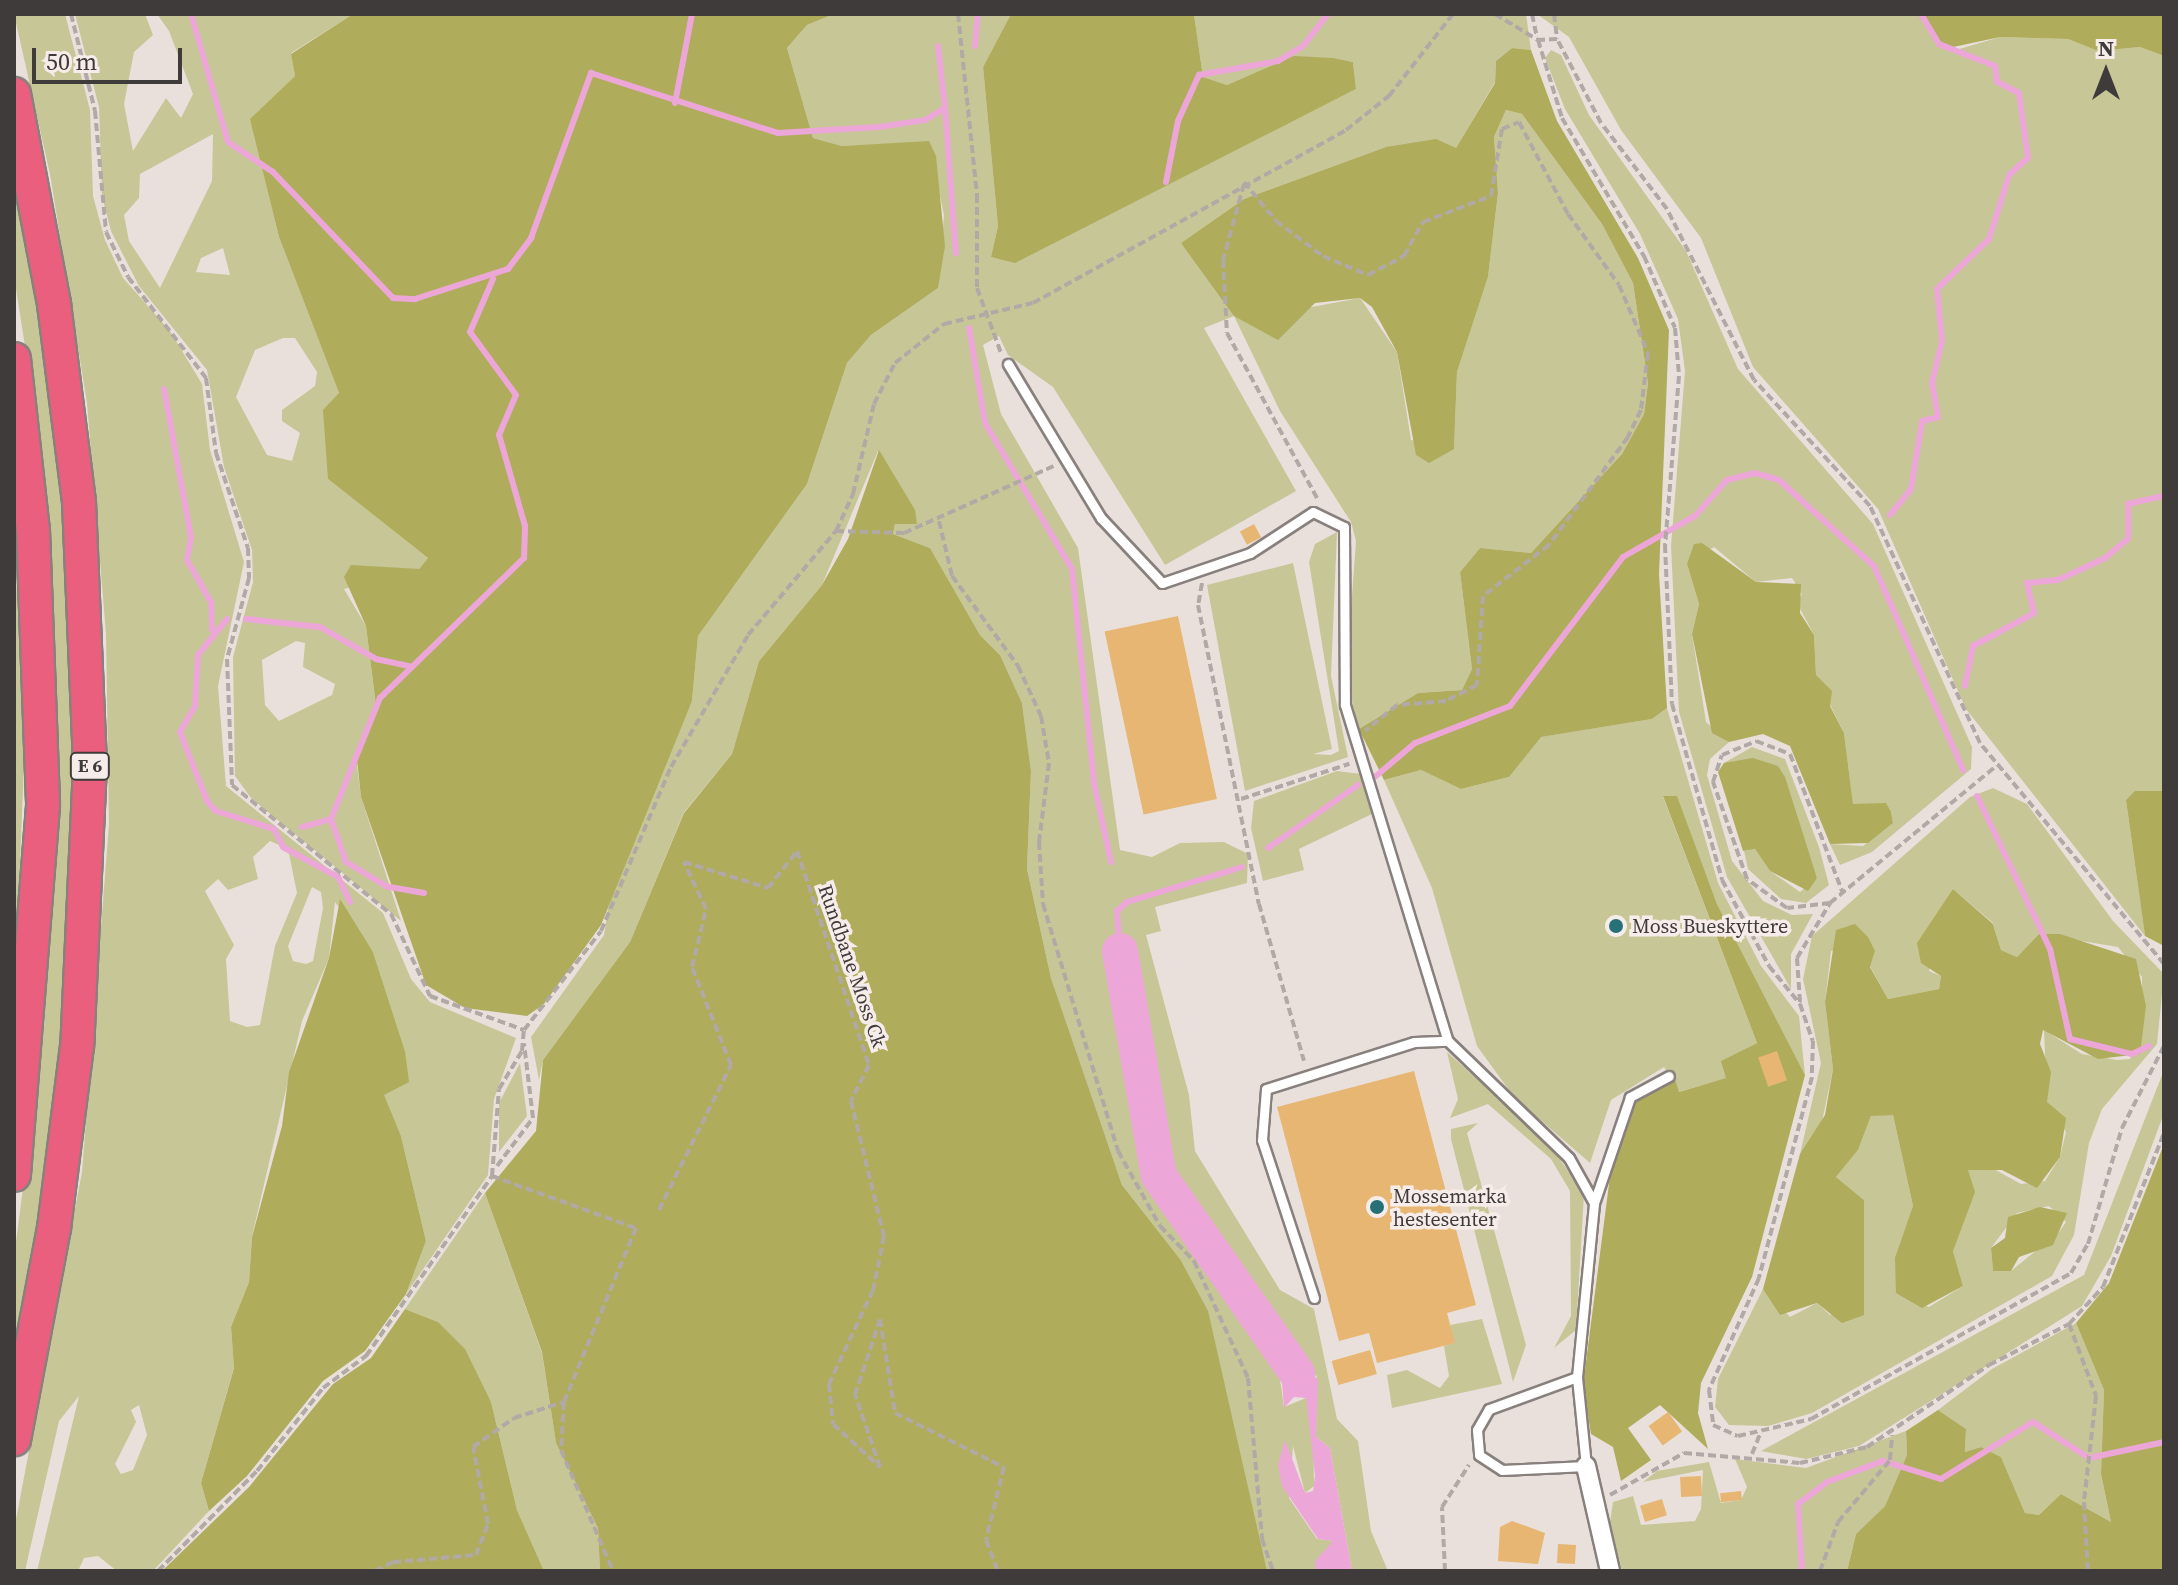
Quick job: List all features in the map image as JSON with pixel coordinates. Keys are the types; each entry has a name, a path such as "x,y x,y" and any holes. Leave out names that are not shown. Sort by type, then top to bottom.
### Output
{"highway":[{"name":"E 6","path":"14,94 54,304 79,502 90,765 77,1046 54,1228 14,1439"},
{"name":"E 6","path":"14,359 34,545 43,806 14,1175"}],"street":[{"path":"1586,1466 1610,1571"}],"lane":[{"path":"1008,364 1101,518 1148,574 1162,583 1179,581 1205,565 1250,553 1321,510 1345,534 1340,673 1353,740 1358,761 1398,859 1448,1041 1569,1158 1594,1203"},
{"path":"1314,1298 1262,1140 1261,1106 1266,1089 1414,1042 1448,1041"},
{"path":"1577,1377 1489,1409 1477,1430 1479,1455 1502,1470 1586,1466 1577,1377 1594,1203 1625,1105 1669,1076"}],"path":[{"path":"71,14 95,111 106,232 128,277 206,378 216,453 248,548 249,578 227,659 232,785 391,914 430,996 524,1030"},
{"path":"958,14 981,315 1008,364"},
{"path":"158,1571 257,1471 329,1382 366,1356 533,1118 524,1030 601,931 671,767 748,635 836,531 853,494 874,404 895,363 922,335 981,315 1033,303 1375,109 1453,14"},
{"path":"1495,14 1538,40 1557,39"},
{"path":"1532,14 1562,118 1644,256 1675,328 1679,376 1665,545 1670,684 1692,788 1739,913 1800,1004"},
{"path":"1554,14 1557,39 1601,123 1691,252 1744,367 1870,506 1961,712 1996,766 2164,964"},
{"path":"1244,182 1276,221 1323,256 1368,275 1404,256 1423,222 1491,196 1502,129 1519,122 1568,214 1619,285 1648,353 1641,410 1628,437 1549,545 1483,596 1477,685 1446,701 1397,705 1353,740"},
{"path":"1244,182 1223,260 1227,333 1321,510"},
{"path":"836,531 880,536 939,521 1068,461"},
{"path":"939,521 952,576 1018,666 1041,716 1049,748 1039,842 1046,915 1118,1151 1160,1226 1194,1261 1248,1378 1262,1539 1273,1571"},
{"path":"1205,565 1198,605 1276,974 1310,1075"},
{"path":"1830,903 1787,908 1747,879 1713,782 1722,755 1756,741 1790,754 1842,891"},
{"path":"1241,799 1358,761"},
{"path":"1996,766 1842,891 1830,903 1797,958 1800,1004 1814,1054 1798,1137 1755,1291 1706,1402 1722,1433 1760,1434 1854,1399 2071,1273 2088,1244 2122,1128 2164,1046"},
{"name":"Rundbane Moss Ck","path":"659,1210 731,1065 692,967 706,909 684,862 768,888 797,851 869,1065 851,1101 884,1236 873,1290 829,1384 833,1424 880,1467 855,1395 880,1319 895,1413 1004,1467 986,1540 998,1571"},
{"path":"495,1168 499,1089 523,1043"},
{"path":"1596,1504 1684,1453 1752,1454 1815,1462 1892,1435 1989,1365 2069,1324 2103,1287 2164,1133"},
{"path":"492,1176 636,1228 564,1402 561,1450 613,1571"},
{"path":"2069,1324 2096,1396 2084,1502 2088,1571"},
{"path":"375,1571 393,1562 476,1555 488,1524 473,1447 514,1418 564,1402"},
{"path":"1752,1454 1760,1434"},
{"path":"1820,1571 1838,1522 1890,1460 1892,1435"},
{"path":"1445,1571 1442,1507 1447,1490 1479,1455"},
{"path":"741,1571 747,1571"}],"shaded area":[{"path":"14,14 65,14 90,110 93,196 105,240 123,278 170,331 202,384 210,450 244,562 218,686 226,786 383,913 411,979 430,1002 516,1038 494,1099 488,1175 406,1294 426,1241 401,1136 383,1095 405,1051 373,952 335,902 329,958 302,1021 252,1236 249,1282 231,1327 234,1367 201,1483 209,1511 153,1571 117,1571 98,1556 84,1558 78,1571 37,1571 79,1396 59,1421 25,1571 14,1571 14,1530 82,1172 109,824 106,634 87,403 50,174","holes":["270,841 288,849 297,893 275,946 260,1025 247,1027 230,1021 226,959 234,945 205,891 218,879 228,890 258,879 253,857","312,887 321,892 323,908 313,961 306,964 293,961 288,946","139,1405 147,1435 133,1470 121,1474 115,1464 136,1422 131,1410"]},
{"path":"75,14 145,14 153,35 134,52 124,104 133,151 166,98 181,118 193,94 169,31 157,14 353,14 291,53 295,76 251,119 279,237 339,393 332,403 328,479 428,558 419,569 344,589 366,626 376,707 357,766 361,797 401,921 251,798 235,776 233,657 253,582 252,550 224,467 207,370 139,286 111,231 102,196 99,107","holes":["213,134 212,181 160,288 129,241 124,215 139,198 140,174","223,248 230,275 196,272 201,258","283,338 295,338 317,372 315,386 282,410 282,421 300,433 292,461 267,455 236,397 255,350","296,641 305,643 303,667 335,684 332,695 279,721 265,705 262,660"]},
{"path":"353,14 834,14 807,25 787,48 813,138 842,146 929,141 936,156 945,246 938,288 871,335 847,363 807,484 698,636 692,701 601,925 544,1004 527,1016 465,1008 426,985 361,797 356,750 376,706 366,626 344,577 351,565 419,569 428,558 328,479 323,410 339,393 279,237 250,119 295,76 291,54"},
{"path":"834,14 1011,14 983,67 998,226 991,257 1015,262 1356,89 1353,62 1334,58 1294,57 1227,85 1203,77 1194,14 1526,14 1531,50 1512,48 1496,61 1495,82 1456,148 1386,147 1244,199 1181,243 1278,339 1301,309 1360,298 1397,352 1411,440 1454,448 1457,372 1488,277 1498,193 1494,137 1506,110 1522,114 1602,224 1633,283 1648,383 1644,414 1622,454 1531,553 1480,548 1460,572 1472,669 1462,690 1418,693 1359,729 1346,678 1356,541 1351,522 1280,411 1234,316 1204,328 1296,491 1165,565 1053,387 1008,355 999,336 983,345 1001,414 1078,548 1120,850 1152,857 1180,843 1224,842 1248,854 1247,883 1155,907 1161,931 1146,935 1189,1095 1195,1151 1280,1290 1314,1309 1337,1419 1358,1441 1371,1531 1388,1571 1352,1571 1330,1448 1316,1437 1317,1377 1273,1330 1284,1407 1306,1398 1313,1417 1314,1486 1305,1493 1293,1446 1289,1498 1317,1539 1334,1541 1316,1571 1267,1571 1180,1259 1122,1185 1051,978 1027,869 1031,771 1022,703 1000,655 980,635 930,548 893,534 895,524 917,523 878,451 822,585 759,661 732,754 684,812 630,942 543,1060 539,1080 531,1037 604,935 611,889 692,701 698,636 807,484 847,363 871,335 938,288 944,215 929,142 842,146 813,138 787,48 807,25"},
{"path":"1011,14 1194,14 1203,77 1227,85 1294,56 1334,58 1353,62 1356,89 1015,263 991,257 998,226 983,67"},
{"path":"1537,14 1917,14 1956,50 2000,37 2068,39 2098,51 2140,47 2164,56 2164,791 2136,791 2126,800 2145,936 1966,709 1878,509 1753,367 1701,238 1621,130 1569,37"},
{"path":"1917,14 2164,14 2164,56 2140,47 2098,51 2068,39 2000,37 1944,49"},
{"path":"1512,48 1531,50 1557,121 1638,258 1669,330 1659,574 1667,708 1652,719 1541,737 1509,777 1461,789 1421,770 1384,780 1359,729 1418,693 1462,690 1472,669 1460,572 1480,548 1531,553 1622,454 1644,414 1648,383 1633,283 1602,224 1522,114 1506,110 1494,137 1498,193 1488,277 1457,372 1454,449 1429,463 1416,455 1397,352 1372,307 1360,298 1315,303 1278,340 1234,316 1181,243 1244,199 1386,147 1436,139 1456,148 1495,83 1496,61"},
{"path":"1551,50 1561,55 1589,115 1686,251 1738,369 1873,524 1972,747 1971,769 1872,852 1840,865 1830,844 1863,846 1893,823 1891,812 1853,805 1844,733 1816,676 1814,635 1797,603 1802,594 1792,578 1756,582 1714,547 1687,564 1699,604 1692,634 1706,722 1729,742 1710,759 1707,775 1732,861 1763,901 1792,915 1813,914 1791,954 1791,989 1727,877 1679,712 1671,546 1685,371 1678,319 1640,234 1565,109 1545,58"},
{"path":"14,154 62,471 78,773 58,1110 14,1381 14,1257 44,1027 54,869 27,359 14,276"},
{"path":"879,450 915,510 917,524 895,524 893,534 930,548 980,635 1000,655 1022,703 1031,771 1027,869 1051,978 1122,1185 1180,1259 1208,1311 1267,1571 600,1571 598,1528 556,1443 542,1352 485,1193 536,1131 543,1060 630,942 684,813 732,754 759,661 822,585 848,539"},
{"path":"14,521 24,763 14,1014"},
{"path":"1337,532 1331,676 1348,757 1245,791 1207,585 1293,563 1332,749 1313,754 1331,755 1339,751 1309,562 1315,544"},
{"path":"1702,543 1756,582 1801,584 1800,613 1814,635 1816,675 1832,691 1830,706 1844,733 1853,804 1886,803 1891,812 1893,823 1868,843 1830,844 1790,746 1763,734 1729,742 1712,733 1692,634 1699,604 1687,564 1694,544"},
{"path":"1667,708 1718,883 1761,966 1799,1016 1805,1075 1717,904 1677,797 1663,797 1757,1043 1722,1061 1727,1078 1678,1092 1664,1067 1611,1100 1590,1163 1514,1097 1477,1046 1432,888 1384,780 1421,770 1461,789 1509,777 1540,737 1652,719"},
{"path":"1752,747 1785,759 1819,847 1829,885 1806,903 1781,899 1748,869 1744,851 1755,849 1770,871 1800,892 1817,878 1778,766 1724,763"},
{"path":"1753,758 1778,766 1785,777 1817,878 1808,891 1770,871 1755,849 1743,851 1718,772 1724,763"},
{"path":"1337,771 1361,774 1376,812 1299,849 1304,870 1263,881 1251,828 1254,801"},
{"path":"1993,788 2027,804 2113,921 2164,974 2157,1044 2102,1109 2089,1143 2074,1235 2052,1276 1812,1413 1768,1426 1729,1425 1715,1407 1718,1379 1763,1289 1790,1317 1817,1303 1830,1315 1863,1292 1864,1200 1836,1177 1858,1150 1871,1116 1879,1110 1893,1115 1913,1206 1896,1293 1929,1307 1963,1286 1953,1251 1967,1170 1990,1167 2021,1184 2045,1181 2060,1157 2066,1132 2047,1102 2044,1030 2082,1054 2117,1060 2130,1059 2142,1030 2142,977 2118,947 2039,934 2017,957 2001,950 1993,923 1953,889 1929,971 1941,976 1939,989 1888,999 1870,966 1875,951 1831,951 1825,1002 1833,1069 1820,1131 1800,1154 1821,1063 1803,979 1812,936 1970,797","holes":["2049,1206 2066,1222 2059,1232 2011,1271 1993,1271 1991,1248 2017,1213"]},
{"path":"2135,791 2164,791 2164,946 2145,936 2126,800"},
{"path":"1663,796 1677,796 1717,904 1805,1075 1752,1277 1701,1383 1698,1413 1708,1449 1660,1405 1628,1428 1651,1460 1621,1481 1613,1447 1591,1434 1583,1385 1612,1161 1630,1108 1646,1092 1675,1080 1679,1092 1726,1078 1721,1061 1757,1043"},
{"path":"1953,889 1993,924 2001,950 2017,957 2039,934 2060,934 2136,959 2146,1006 2140,1054 2098,1059 2043,1030 2040,1044 2051,1072 2047,1102 2066,1118 2060,1157 2037,1188 2002,1170 1968,1170 1975,1192 1953,1251 1963,1286 1922,1308 1896,1293 1895,1258 1913,1206 1893,1115 1871,1116 1858,1150 1836,1177 1864,1200 1864,1315 1842,1323 1817,1303 1780,1315 1763,1289 1800,1154 1825,1115 1833,1069 1825,1002 1836,930 1855,924 1868,937 1875,951 1870,967 1888,999 1939,989 1941,976 1921,963 1917,943"},
{"path":"340,899 373,952 405,1051 409,1082 384,1095 401,1136 426,1241 406,1294 365,1351 323,1381 247,1476 209,1511 201,1483 234,1368 231,1327 249,1282 252,1237 282,1126 289,1072 329,958"},
{"path":"1447,1052 1550,1145 1584,1194 1576,1330 1554,1348 1571,1316 1570,1191 1551,1159 1488,1104 1450,1118 1458,1099"},
{"path":"520,1063 527,1116 499,1152 499,1103"},
{"path":"2164,1070 2164,1113 2111,1256 2082,1306 1859,1446 1806,1459 1761,1451 2084,1275"},
{"path":"1478,1123 1467,1133 1526,1345 1513,1382 1451,1139 1451,1129"},
{"path":"2164,1144 2164,1571 1847,1571 1856,1534 1885,1506 1907,1455 1906,1431 1938,1410 1966,1429 1965,1452 1981,1447 2001,1457 2025,1513 2039,1515 2061,1494 2111,1522 2101,1474 2104,1390 2076,1323 2109,1283"},
{"path":"485,1193 542,1353 556,1443 598,1528 600,1571 544,1571 517,1510 491,1402 438,1322 405,1309"},
{"path":"2040,1207 2067,1213 2053,1245 2019,1257 2011,1271 1993,1271 1991,1248 2005,1238 2008,1217"},
{"path":"405,1309 438,1322 465,1349 491,1402 517,1510 544,1571 162,1571 249,1487 333,1384 371,1358"},
{"path":"1482,1319 1502,1384 1392,1408 1387,1375 1407,1370 1440,1388 1449,1376 1444,1346 1454,1343 1450,1325"},
{"path":"2076,1323 2104,1390 2101,1474 2111,1522 2061,1494 2039,1515 2025,1513 2001,1457 1981,1447 1965,1452 1966,1429 1938,1410 1992,1369"},
{"path":"1278,1329 1318,1380 1316,1437 1330,1448 1352,1571 1316,1571 1315,1561 1333,1541 1318,1539 1282,1486 1278,1465 1285,1440 1305,1493 1313,1491 1315,1475 1306,1398 1294,1397 1284,1408"},
{"path":"1906,1431 1907,1455 1885,1506 1856,1534 1847,1571 1622,1571 1610,1522 1613,1502 1633,1496 1641,1525 1695,1521 1701,1509 1703,1470 1643,1482 1657,1471 1709,1462 1721,1503 1741,1500 1747,1487 1735,1459 1806,1468"}],"building":[{"path":"1254,524 1261,537 1247,545 1240,532"},
{"path":"1178,616 1217,799 1144,815 1105,632"},
{"path":"1777,1051 1787,1080 1768,1087 1758,1058"},
{"name":"Mossemarka hestesenter","path":"1414,1071 1476,1305 1447,1313 1455,1343 1377,1363 1369,1333 1339,1341 1277,1107"},
{"path":"1370,1350 1377,1374 1338,1385 1332,1361"},
{"path":"1668,1412 1682,1431 1663,1446 1649,1426"},
{"path":"1701,1476 1702,1496 1681,1497 1680,1477"},
{"path":"1741,1491 1742,1500 1721,1502 1720,1493"},
{"path":"1662,1499 1667,1515 1645,1522 1640,1506"},
{"path":"1512,1521 1545,1533 1538,1564 1498,1561 1500,1527"},
{"path":"1558,1544 1576,1545 1575,1564 1557,1563"}],"waterway":[{"path":"191,14 228,142 273,172 393,298 415,299 508,269 531,238 591,73 778,133 879,127 925,120 945,108 956,254"},
{"path":"675,103 692,14"},
{"path":"975,46 978,14"},
{"path":"1166,182 1178,121 1199,75 1278,61 1303,46 1328,14"},
{"path":"1890,515 1911,489 1922,421 1938,417 1932,383 1942,341 1937,289 1989,239 2009,175 2028,158 2019,93 1997,82 1995,66 1939,44 1921,14"},
{"path":"938,46 945,108"},
{"path":"424,893 386,886 346,862 331,819 380,698 524,558 525,526 499,435 516,395 470,332 493,279"},
{"path":"969,328 985,423 1072,569 1094,783 1111,862"},
{"path":"164,389 191,537 187,560 211,602 212,630"},
{"path":"1376,776 1415,743 1510,706 1623,557 1695,516 1727,480 1755,473 1779,480 1874,566 1963,770"},
{"path":"1965,686 1973,646 2034,613 2027,583 2058,580 2105,558 2128,539 2128,504 2164,496"},
{"path":"227,619 198,655 195,706 180,732 207,801 216,811 274,829 283,847 338,877 350,902"},
{"path":"246,619 320,627 376,659 409,666"},
{"path":"1268,848 1358,785"},
{"path":"1977,796 2050,949 2070,1039 2132,1054 2149,1046"},
{"path":"302,827 331,819"},
{"path":"1120,951 1117,911 1127,902 1242,867"},
{"path":"1120,951 1159,1176 1297,1373"},
{"path":"1802,1571 1798,1504 1827,1482 1883,1461 1941,1479 2033,1422 2089,1458 2164,1442"}],"place":[{"name":"Moss Bueskyttere","path":"1616,926"},
{"name":"Mossemarka hestesenter","path":"1377,1207"}]}
